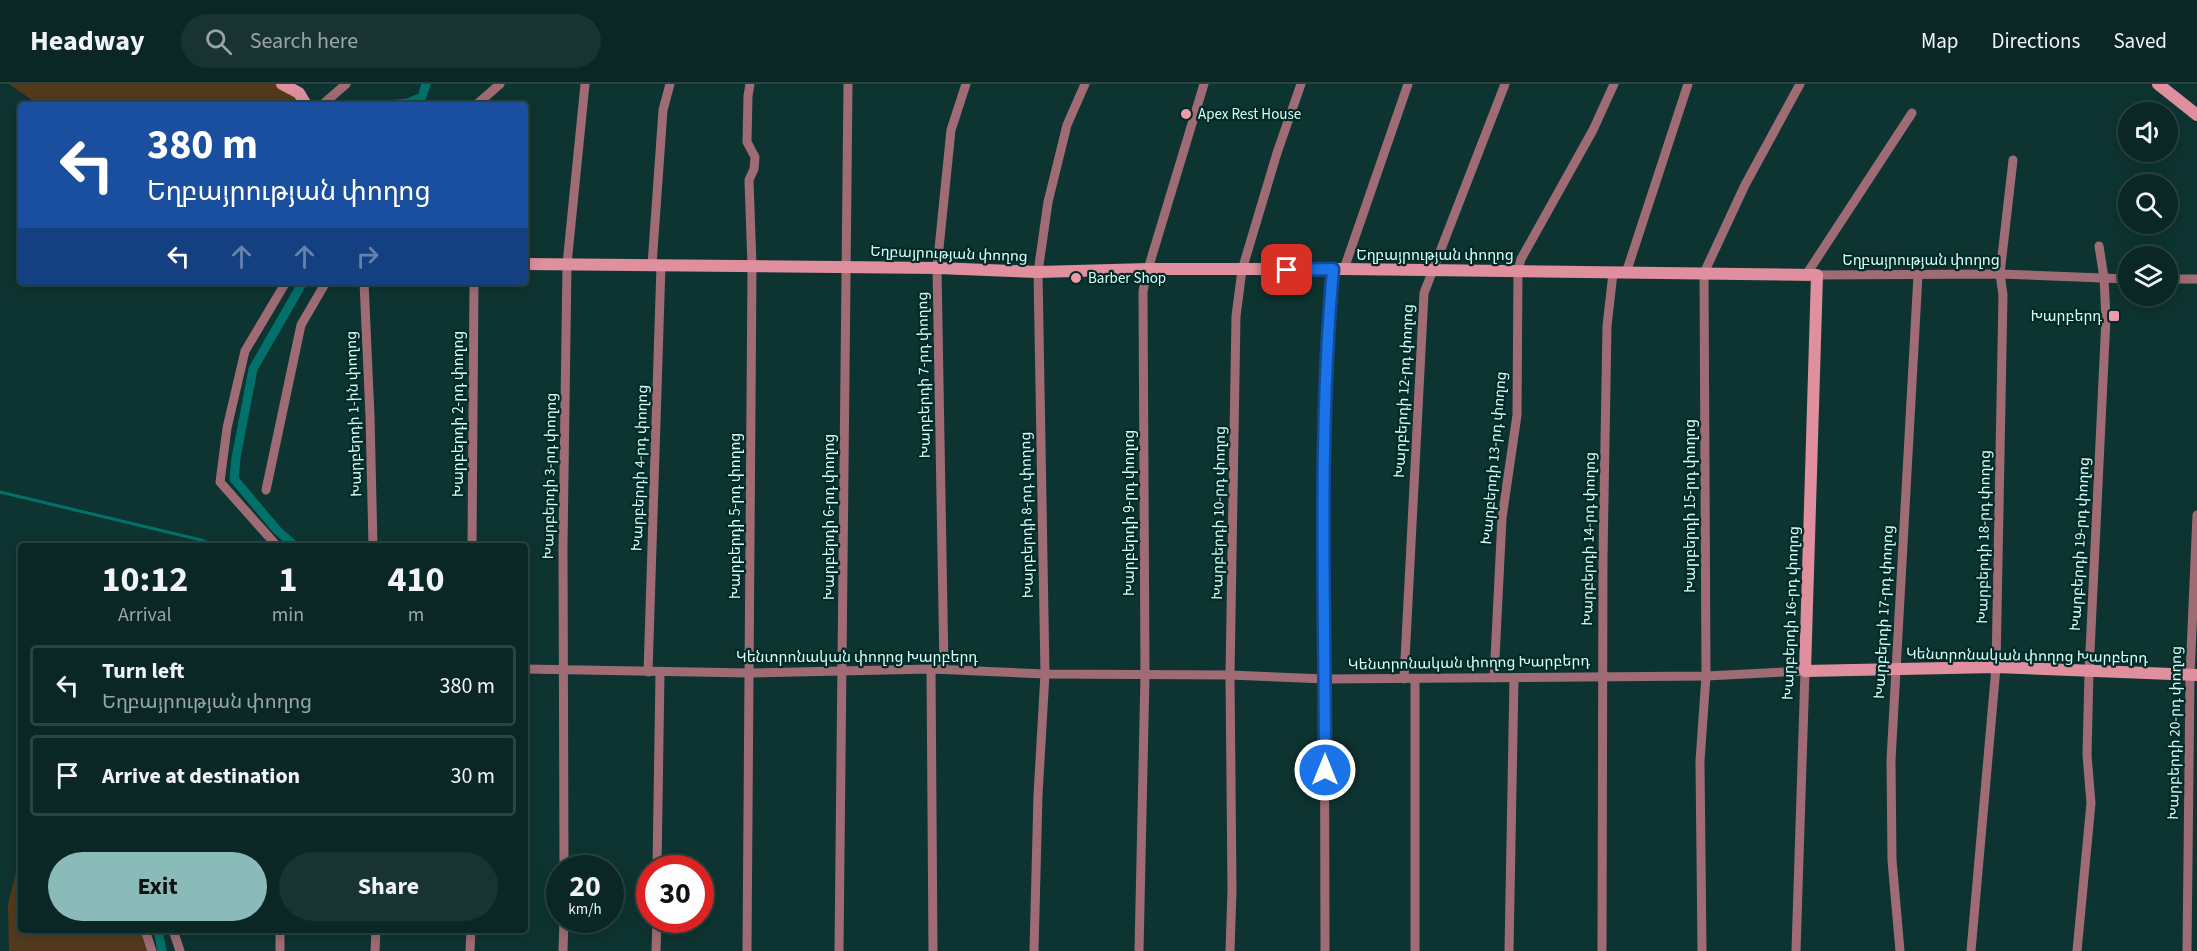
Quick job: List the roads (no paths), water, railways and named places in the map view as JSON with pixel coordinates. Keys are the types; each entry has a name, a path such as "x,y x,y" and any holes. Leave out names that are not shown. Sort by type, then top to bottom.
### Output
{"street":[{"path":"282,84 299,93 304,102"},
{"path":"325,102 346,84"},
{"path":"479,102 500,84"},
{"name":"Խարբերդի 3-րդ փողոց","path":"564,855 567,264 585,84"},
{"name":"Խարբերդի 4-րդ փողոց","path":"648,672 656,265 663,110 670,84"},
{"name":"Խարբերդի 5-րդ փողոց","path":"747,951 752,266 749,180 754,169 755,157 747,142 750,84"},
{"name":"Խարբերդի 6-րդ փողոց","path":"839,951 844,672 848,84"},
{"name":"Խարբերդի 7-րդ փողոց","path":"944,669 937,268 951,130 966,84"},
{"name":"Խարբերդի 8-րդ փողոց","path":"1034,951 1038,795 1045,674 1038,272 1050,191 1067,125 1085,84"},
{"name":"Խարբերդի 9-րդ փողոց","path":"1139,951 1145,675 1143,291 1204,84"},
{"name":"Խարբերդի 10-րդ փողոց","path":"1230,951 1232,890 1230,675 1236,316 1242,270 1300,84"},
{"path":"1325,951 1324,507 1327,345 1339,269 1408,84"},
{"name":"Խարբերդի 12-րդ փողոց","path":"1404,679 1424,293 1505,84"},
{"name":"Խարբերդի 13-րդ փողոց","path":"1494,678 1502,518 1517,415 1518,270 1525,250 1593,130 1614,84"},
{"name":"Խարբերդի 14-րդ փողոց","path":"1602,951 1602,556 1607,326 1619,273 1688,84"},
{"name":"Խարբերդի 15-րդ փողոց","path":"1702,951 1700,761 1706,676 1704,273 1745,185 1800,84"},
{"path":"2158,84 2197,115"},
{"path":"1811,275 1912,113"},
{"name":"Խարբերդի 18-րդ փողոց","path":"1971,951 1996,667 2003,295 2000,274 2013,160"},
{"name":"Խարբերդի 19-րդ փողոց","path":"2077,951 2091,803 2087,755 2089,672 2106,318 2100,246"},
{"name":"Եղբայրության փողոց","path":"528,264 937,268 1038,272 1148,269 1339,269 1811,275 2000,274 2118,279"},
{"name":"Խարբերդի 16-րդ փողոց","path":"1796,951 1805,671 1811,275"},
{"name":"Խարբերդի 17-րդ փողոց","path":"1900,951 1892,860 1891,760 1918,275"},
{"path":"2178,279 2197,279"},
{"path":"274,543 220,482 227,428 245,351 284,285"},
{"path":"266,490 274,442 301,325 324,285"},
{"name":"Խարբերդի 1-ին փողոց","path":"364,285 373,543"},
{"name":"Խարբերդի 2-րդ փողոց","path":"472,543 474,285"},
{"name":"Խարբերդի 20-րդ փողոց","path":"2187,951 2197,516"},
{"name":"Կենտրոնական փողոց Խարբերդ","path":"528,669 750,673 944,669 1045,674 1415,679 1706,676 1896,668 1996,667 2193,675"},
{"path":"931,669 933,951"},
{"path":"657,855 660,673"},
{"path":"1509,951 1514,678"},
{"path":"1415,679 1415,951"},
{"path":"146,933 152,951"},
{"path":"174,933 180,951"},
{"path":"280,933 280,951"},
{"path":"375,951 376,933"},
{"path":"470,951 471,933"},
{"path":"564,933 564,951"},
{"path":"656,951 657,933"}],"waterway":[{"path":"410,102 422,97 426,84"},
{"path":"292,543 277,530 234,479 253,369 301,285"},
{"path":"0,492 208,543"},
{"path":"159,933 162,951"}],"place":[{"name":"Apex Rest House","path":"1186,114"},
{"name":"Barber Shop","path":"1076,278"},
{"name":"Խարբերդ","path":"2114,316"}]}
